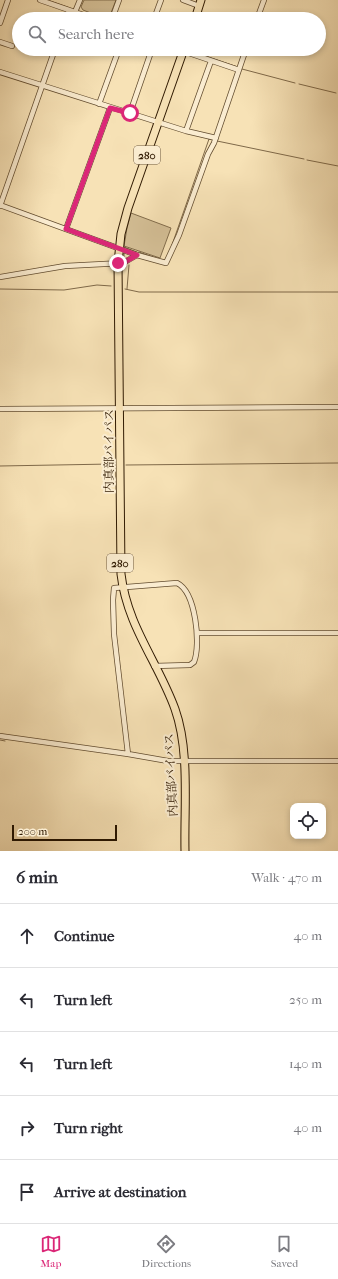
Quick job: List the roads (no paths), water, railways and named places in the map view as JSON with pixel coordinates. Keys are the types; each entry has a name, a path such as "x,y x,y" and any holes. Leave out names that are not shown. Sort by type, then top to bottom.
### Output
{"highway":[{"name":"内真部バイパス","path":"179,56 128,208 119,248 120,551 122,587 130,617 175,709 180,729 184,762 185,851"}],"street":[{"path":"0,23 8,0"},
{"path":"42,0 75,12 80,0"},
{"path":"115,12 119,0"},
{"path":"157,12 161,0"},
{"path":"183,0 200,3"},
{"path":"260,12 264,0"},
{"path":"0,42 12,46"},
{"path":"53,56 0,206 164,264 169,261 208,154 216,138 243,56"},
{"path":"99,104 116,56"},
{"path":"130,113 150,56"},
{"path":"197,56 238,70"},
{"path":"186,131 211,61"},
{"path":"0,72 110,108 186,131 216,138"},
{"path":"66,229 110,108"},
{"path":"0,277 65,266 123,263 137,255"},
{"path":"0,409 338,407"},
{"path":"128,754 114,634 114,588 172,583 180,584 191,604 198,633 196,659 193,664 154,666"},
{"path":"198,633 338,633"},
{"path":"0,736 168,761 338,761"}],"waterway":[{"path":"50,1 70,8"},
{"path":"206,56 238,67"},
{"path":"242,69 295,83"},
{"path":"299,84 336,93"},
{"path":"172,245 209,139 213,140"},
{"path":"217,141 304,159"},
{"path":"307,160 338,166"},
{"path":"124,247 137,252"},
{"path":"124,252 124,259"},
{"path":"139,252 153,257"},
{"path":"127,289 129,265"},
{"path":"0,289 64,290 97,285 111,286"},
{"path":"125,289 139,292 338,292"},
{"path":"126,465 338,463"},
{"path":"0,466 112,464"},
{"path":"0,740 5,741"}]}
